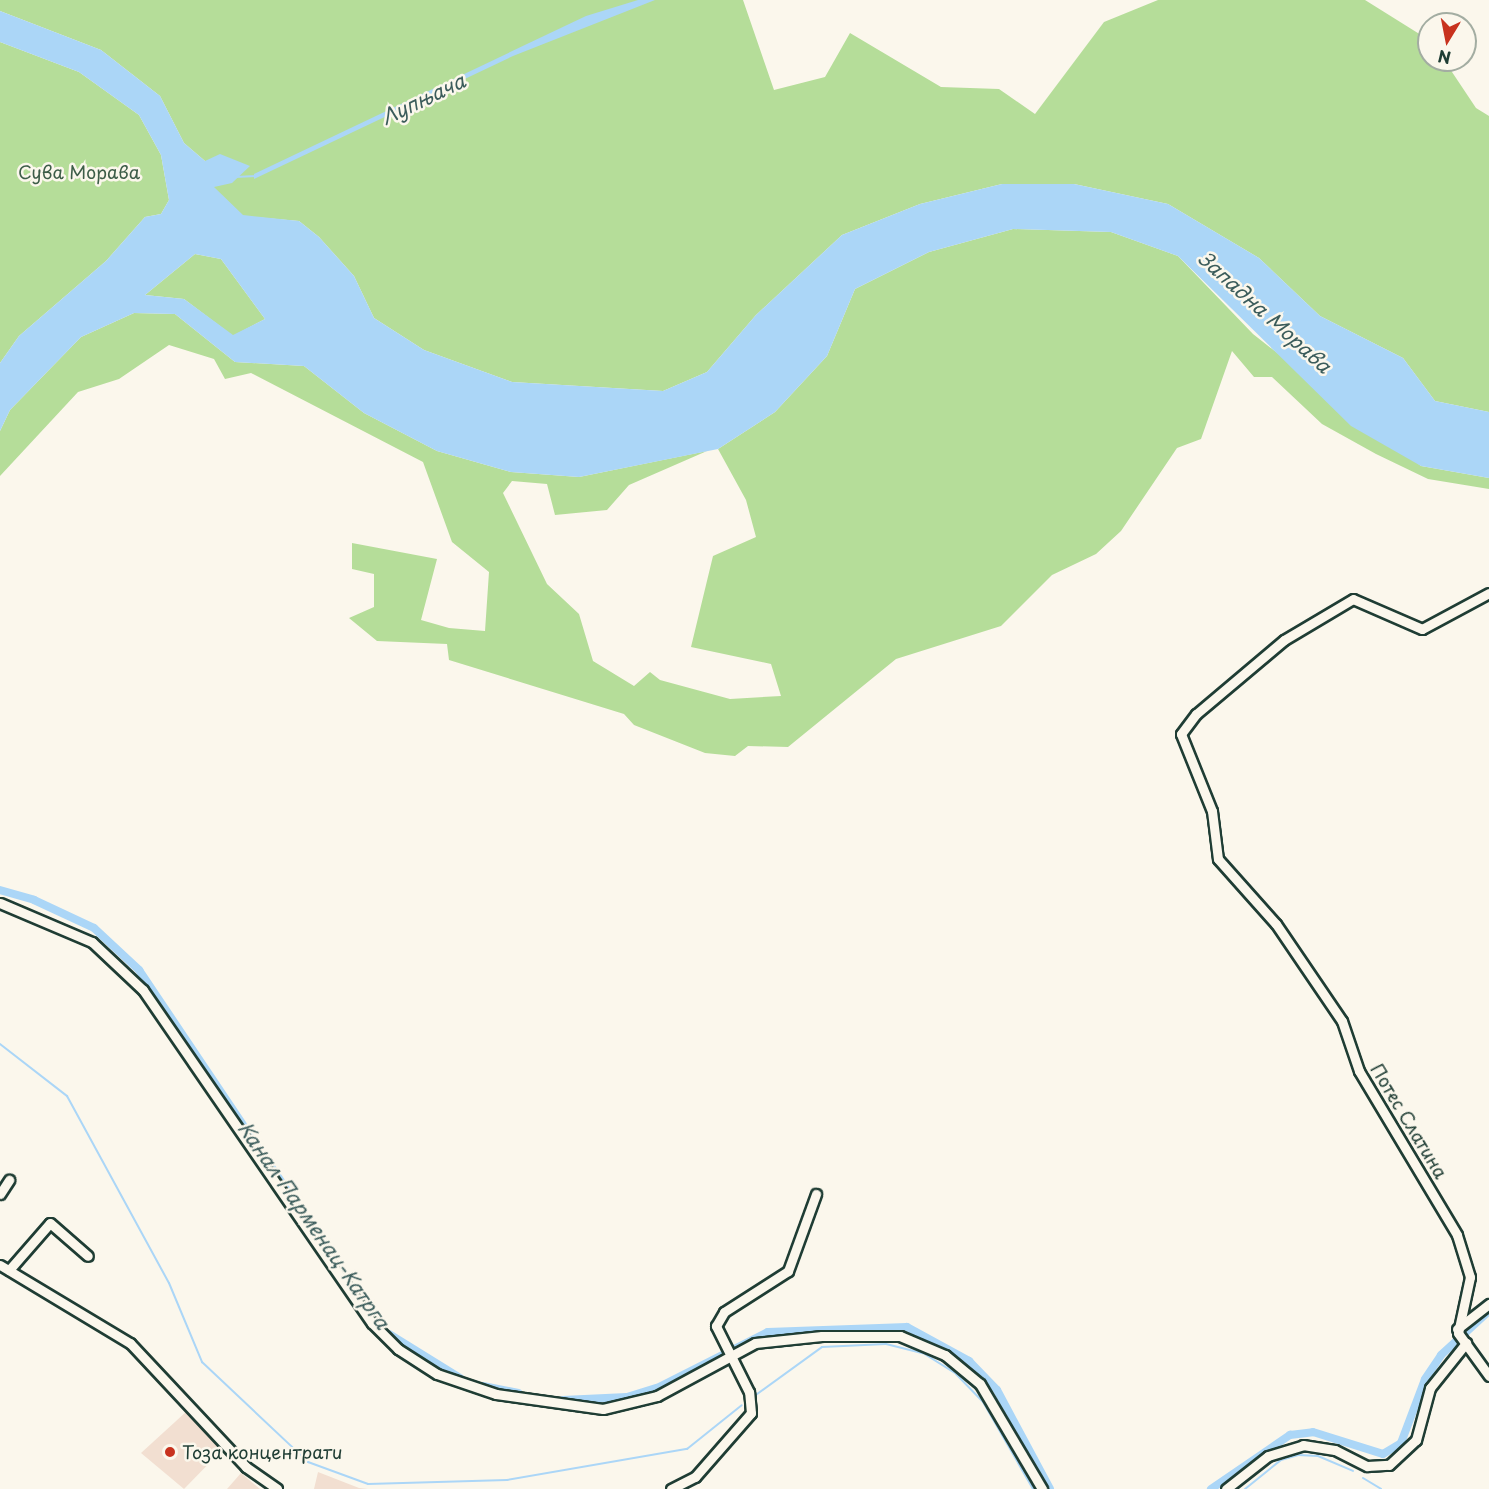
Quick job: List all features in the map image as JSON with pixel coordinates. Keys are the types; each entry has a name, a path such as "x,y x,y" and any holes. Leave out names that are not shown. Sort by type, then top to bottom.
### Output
{"street":[{"name":"Потес Слатина","path":"1458,1331 1470,1277 1457,1235 1359,1071 1342,1021 1276,924 1218,859 1212,811 1181,734 1196,714 1284,640 1353,599 1422,629 1489,593"},
{"path":"0,903 92,942 143,990 372,1323 398,1349 437,1374 496,1394 603,1409 657,1396 755,1343 811,1336 871,1333 924,1345 980,1384 1042,1489"},
{"path":"0,1194 9,1180"},
{"path":"671,1489 695,1477 751,1413 749,1392 721,1342 719,1317 792,1265 816,1194"},
{"path":"88,1256 51,1223 4,1268 130,1343 246,1467 277,1489"},
{"path":"1489,1304 1458,1331 1489,1376"},
{"path":"1226,1489 1268,1456 1303,1445 1335,1449 1367,1466 1389,1465 1416,1440 1430,1388 1466,1343"}],"shaded area":[{"path":"187,1411 223,1449 184,1489 141,1453"},
{"path":"318,1472 359,1488 368,1489 314,1489"},
{"path":"241,1473 260,1489 227,1489"}],"green space":[{"path":"0,0 743,0 774,90 825,77 850,33 941,87 999,89 1035,114 1104,22 1158,0 1365,0 1417,32 1417,72 1452,72 1476,108 1489,116 1489,412 1435,401 1403,358 1320,316 1259,258 1168,204 1074,184 1002,184 920,204 842,235 756,315 707,372 663,391 512,382 424,350 374,318 354,276 319,237 299,221 243,216 213,187 205,161 184,143 160,96 101,50 0,11"},
{"name":"Сува Морава","path":"0,42 79,72 139,115 161,155 169,200 161,214 145,217 106,261 19,336 0,363"},
{"path":"1013,229 1111,232 1178,256 1253,334 1421,466 1489,478 1489,489 1428,479 1376,454 1322,424 1272,377 1254,377 1232,351 1201,439 1177,448 1121,531 1096,554 1052,575 1001,626 896,659 788,747 748,746 735,756 705,753 634,725 624,714 449,660 447,644 377,641 349,618 374,607 374,574 352,569 352,543 437,559 421,620 449,628 485,631 489,572 452,542 423,462 251,373 225,379 214,359 169,345 119,379 78,392 0,476 0,431 10,410 81,337 134,313 175,314 235,362 304,366 364,413 437,451 511,472 579,477 707,451 629,485 607,510 555,515 547,484 512,481 503,493 547,584 579,614 593,661 634,686 650,672 660,680 730,699 781,696 771,664 691,647 713,556 756,537 746,500 718,449 775,412 827,356 855,289 929,252"},
{"path":"195,254 221,259 265,319 233,336 184,299 145,295"}],"water":[{"path":"638,0 655,0 513,56 254,179 254,174 586,16"},
{"name":"Западна Морава","path":"0,11 101,50 160,96 184,143 205,161 220,154 250,166 232,183 214,187 243,215 299,221 319,237 354,276 374,318 424,350 512,382 663,391 707,372 756,315 842,235 920,204 1002,184 1074,184 1168,204 1259,258 1320,316 1403,358 1435,401 1489,412 1489,478 1421,466 1351,426 1178,256 1111,232 1013,229 929,252 855,289 827,356 775,412 718,449 579,477 511,472 437,451 364,413 304,366 235,362 175,314 134,313 81,337 10,410 0,431 0,363 19,336 106,261 145,217 161,214 169,200 161,155 139,115 79,72 0,42","holes":["195,254 221,259 265,319 233,335 184,299 145,295"]}],"waterway":[{"name":"Лупњача","path":"235,177 257,176"},
{"name":"Канал Парменац-Катрга","path":"0,890 34,900 94,928 139,970 314,1230"},
{"path":"0,1044 67,1096 169,1283 202,1362 308,1462 368,1484 507,1480 687,1449 742,1405"},
{"name":"Канал Парменац-Катрга","path":"1211,1489 1290,1435 1313,1432 1383,1454 1401,1443 1425,1379 1441,1355 1489,1311"},
{"name":"Канал Парменац-Катрга","path":"563,1400 627,1397 657,1388 768,1332 907,1327 969,1361 997,1390 1050,1489"},
{"name":"Канал Парменац-Катрга","path":"389,1334 460,1378"},
{"path":"753,1397 822,1347 886,1344 923,1353 956,1374 983,1402 1033,1489"},
{"name":"Канал Парменац-Катрга","path":"483,1386 518,1393"},
{"path":"1245,1489 1281,1460 1298,1455 1318,1456 1353,1471"},
{"path":"1363,1478 1381,1489"}],"place":[{"name":"Тоза концентрати","path":"170,1452"}]}
